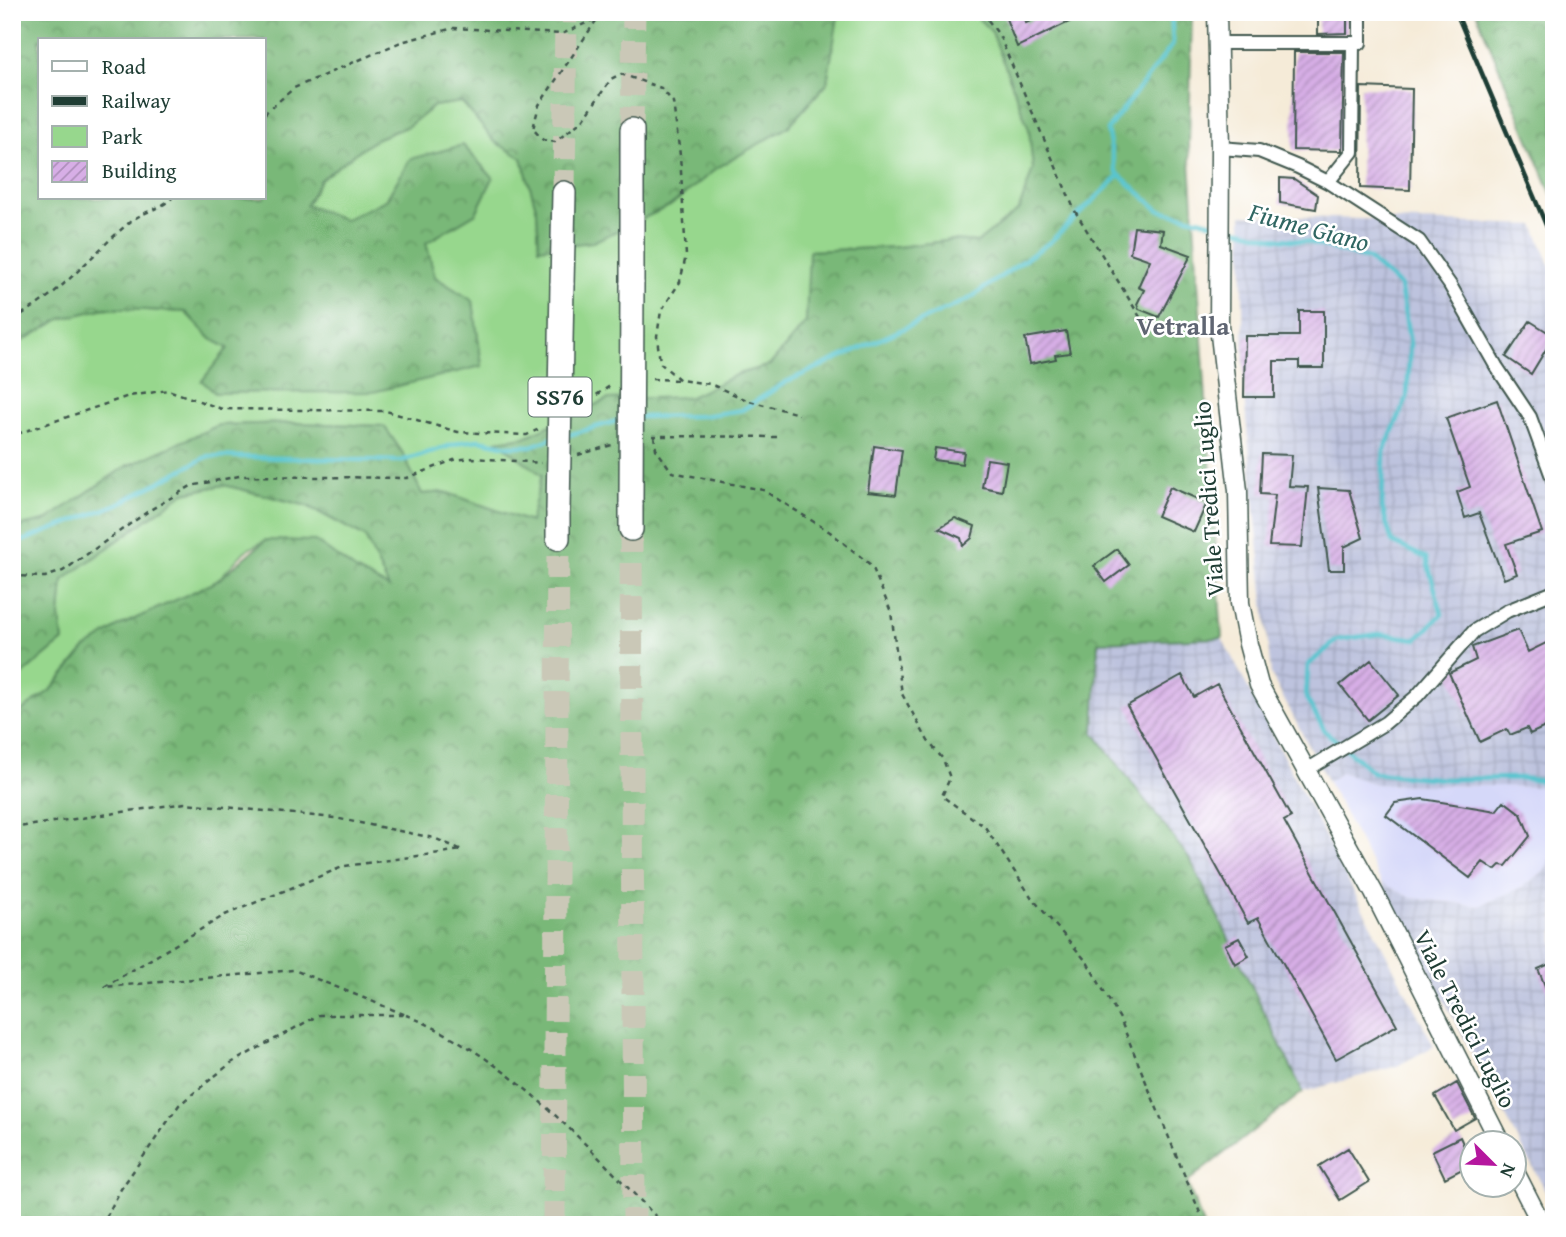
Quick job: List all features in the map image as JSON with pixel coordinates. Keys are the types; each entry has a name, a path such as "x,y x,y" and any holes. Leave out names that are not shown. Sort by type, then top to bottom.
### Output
{"highway":[{"path":"631,529 632,130"},
{"name":"SS76","path":"558,538 564,193"}],"main road":[{"name":"Viale Tredici Luglio","path":"1217,12 1220,148 1219,326 1238,491 1240,603 1259,685 1374,893 1492,1128"},
{"path":"1528,1198 1542,1225"}],"street":[{"path":"1218,43 1360,43 1360,12"},
{"path":"1328,182 1352,152 1353,43"},
{"path":"1220,148 1259,151 1328,182 1419,241 1450,285 1496,366 1530,417 1554,482"},
{"path":"1306,771 1385,723 1417,696 1474,631 1507,611 1554,592"}],"path":[{"path":"982,12 999,35 1075,211 1140,317"},
{"path":"266,112 294,88 401,42 454,27 562,34 595,19"},
{"path":"12,319 49,298 136,218 144,212 160,209 170,200"},
{"path":"570,411 622,378"},
{"path":"645,379 680,380"},
{"path":"12,424 20,433 129,396 168,390 222,410 386,411 458,432 527,435 549,423"},
{"path":"749,401 799,414"},
{"path":"654,436 656,449 673,472 764,490 830,532 872,566 891,612 902,694 928,741 943,759 950,778 942,796 985,827 1031,898 1087,962 1120,1019 1205,1225"},
{"path":"643,438 781,437"},
{"path":"575,455 621,440"},
{"path":"12,576 44,577 64,571 150,510 191,486 239,476 407,478 454,460 474,458 535,465 548,462"},
{"path":"12,828 186,803 335,818 434,838 462,850 345,866 225,915 104,987 294,970 430,1025 508,1075 593,1153 664,1225"},
{"path":"102,1225 121,1189 179,1105 231,1063 319,1015 406,1015"}],"shaded area":[{"path":"1242,215 1534,225 1554,274 1554,787 1376,784 1341,772 1328,782 1271,675 1244,397"},
{"path":"1222,638 1434,1046 1397,1066 1303,1092 1191,861 1094,733 1098,642"},
{"path":"1341,772 1376,784 1554,787 1554,846 1546,870 1521,888 1479,906 1411,898 1381,882 1328,782"},
{"path":"1554,846 1554,1207 1528,1158 1528,1128 1512,1128 1381,882 1411,898 1479,906 1521,888 1546,870"}],"green space":[{"path":"12,12 838,12 827,83 788,127 717,168 670,206 593,242 539,248 537,211 522,158 495,142 462,102 434,106 408,126 378,138 320,180 306,205 344,220 386,200 410,159 463,145 493,178 476,213 426,243 435,277 473,301 482,366 373,392 215,393 202,381 228,348 211,339 186,312 105,308 61,319 12,347"},
{"path":"838,12 972,12 992,32 1029,129 1033,169 1019,210 978,242 952,240 898,247 810,251 806,322 770,365 738,374 690,398 608,399 525,437 498,441 542,475 530,522 445,492 422,494 402,452 384,426 298,423 219,425 125,467 45,521 12,528 12,347 61,319 105,308 185,312 211,339 228,348 202,381 482,366 473,301 435,277 426,243 476,213 493,178 463,145 410,159 386,200 344,220 306,205 320,180 378,138 408,126 434,106 462,102 495,141 522,157 537,211 539,248 670,206 717,168 788,127 827,83"},
{"path":"972,12 1192,12 1189,146 1222,638 1098,642 1094,733 1191,861 1303,1092 1187,1182 1203,1225 12,1225 12,718 52,689 85,649 117,627 217,581 266,540 315,541 357,571 389,588 365,537 308,506 224,485 184,493 63,580 60,616 63,641 12,683 12,528 45,521 125,467 219,425 298,423 384,426 402,452 422,494 445,492 530,522 542,475 497,441 525,437 608,399 690,397 738,374 770,365 806,322 809,251 898,247 952,240 978,242 1019,210 1033,169 1029,129 992,32"},
{"path":"1476,12 1546,12 1554,28 1554,200"},
{"path":"224,485 307,506 365,537 390,589 357,571 266,540 245,551 217,581 117,627 85,649 52,689 12,718 12,683 63,641 60,616 63,580 184,493"}],"building":[{"path":"1021,12 1026,23 1047,12 1090,12 1017,47 1005,16"},
{"path":"1318,12 1347,12 1347,33 1318,34"},
{"path":"1294,52 1344,52 1342,151 1293,150"},
{"path":"1361,87 1412,89 1410,190 1360,188"},
{"path":"1280,178 1294,179 1318,195 1316,209 1280,203"},
{"path":"1134,227 1163,230 1161,244 1191,255 1159,317 1139,309 1137,304 1144,290 1138,287 1150,260 1130,253"},
{"path":"1299,311 1324,311 1324,368 1299,368 1299,361 1274,361 1274,397 1244,397 1245,336 1299,336"},
{"path":"1530,321 1554,336 1531,374 1506,357"},
{"path":"1066,331 1070,353 1030,364 1025,338"},
{"path":"1497,400 1542,532 1506,544 1517,574 1504,579 1479,513 1465,518 1457,492 1470,487 1446,418"},
{"path":"874,446 902,450 896,495 868,492"},
{"path":"935,448 964,452 962,464 933,460"},
{"path":"1262,454 1292,455 1289,486 1308,487 1302,547 1269,546 1275,495 1260,494"},
{"path":"987,459 1007,462 1002,491 982,487"},
{"path":"1170,487 1207,503 1194,532 1157,516"},
{"path":"1318,488 1349,490 1363,538 1344,547 1344,570 1329,570"},
{"path":"955,518 975,526 972,538 963,546 961,538 939,528"},
{"path":"1117,549 1129,565 1106,582 1094,566"},
{"path":"1518,630 1528,652 1554,639 1554,723 1530,734 1527,728 1510,735 1507,729 1480,742 1449,673 1476,660 1472,647"},
{"path":"1371,660 1399,695 1368,720 1340,685"},
{"path":"1182,675 1194,697 1217,684 1291,817 1284,821 1397,1025 1336,1059 1258,918 1248,923 1127,706"},
{"path":"1423,799 1496,811 1504,801 1521,814 1530,836 1506,866 1500,865 1495,870 1483,862 1470,878 1386,815 1395,803"},
{"path":"1239,938 1249,956 1235,964 1225,945"},
{"path":"1554,962 1554,1005 1553,1005 1538,969"},
{"path":"1457,1083 1475,1118 1454,1130 1435,1096"},
{"path":"1458,1138 1458,1171 1445,1178 1432,1151"},
{"path":"1348,1148 1369,1182 1340,1200 1319,1166"}],"waterway":[{"name":"Fiume Giano","path":"1171,12 1173,44 1107,130 1116,172 1159,210 1214,223"},
{"path":"639,417 702,416 742,410 786,382 969,299 1050,242 1119,176"},
{"name":"Fiume Giano","path":"1225,226 1273,238 1308,242 1368,259 1400,286 1410,343 1407,398 1384,451 1382,507 1392,542 1426,558 1442,614 1417,639 1379,634 1337,640 1308,665 1306,698 1325,731 1374,773 1445,779 1520,778 1554,782"},
{"path":"565,436 624,419"},
{"path":"12,545 118,504 208,456 401,461 462,442 479,440 508,446 531,446 553,438"}],"tunnel":[{"path":"564,193 566,12"},
{"path":"632,130 634,12"},
{"path":"631,529 634,1225"},
{"path":"554,1225 558,538"}],"railway":[{"path":"1456,12 1554,244"}],"district":[{"name":"Vetralla","path":"1183,326"}]}
